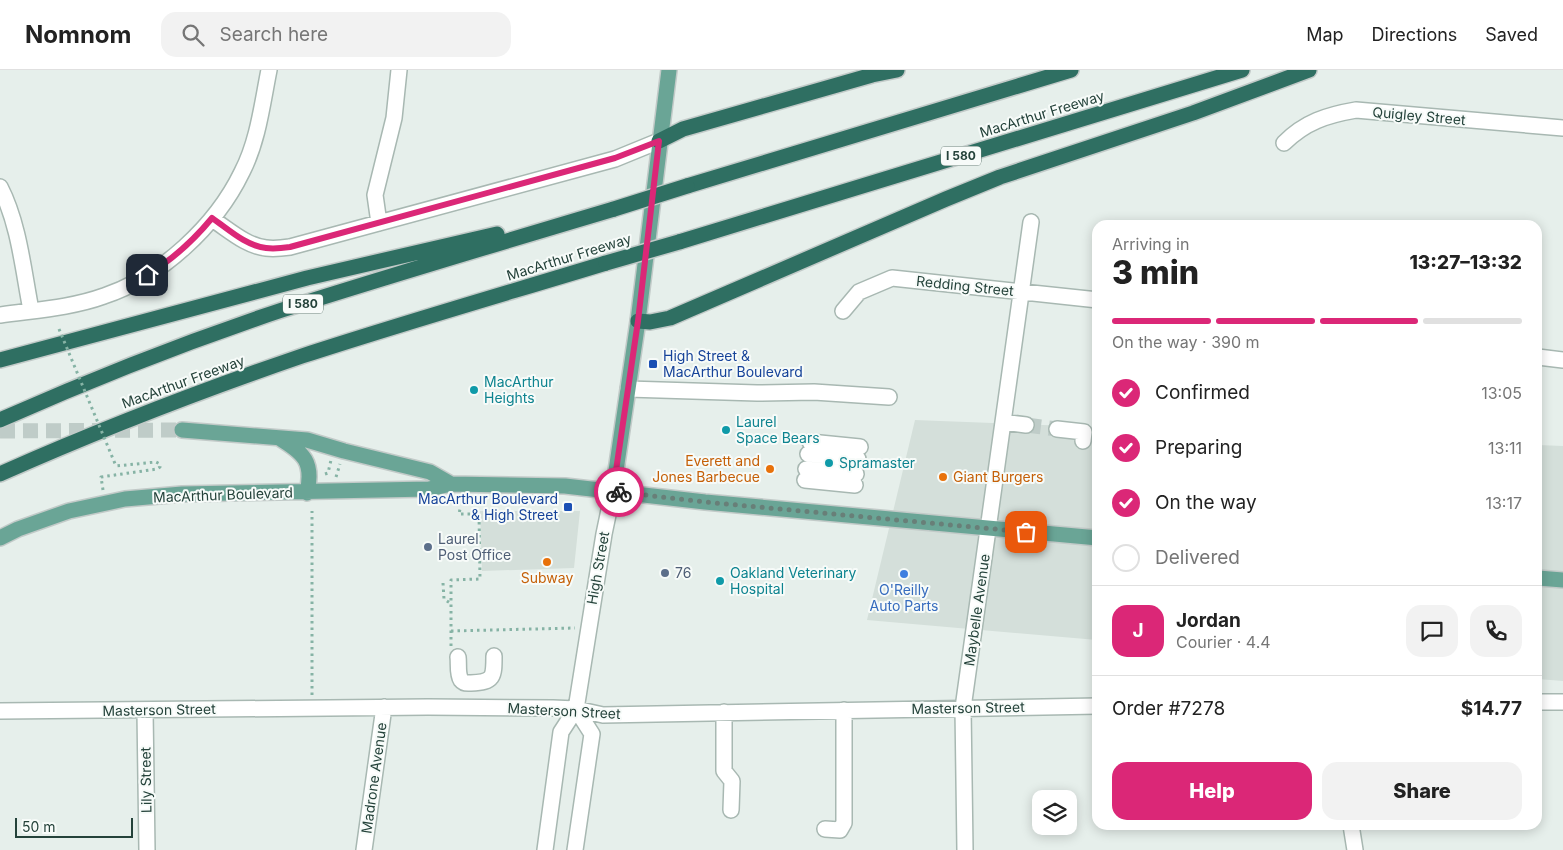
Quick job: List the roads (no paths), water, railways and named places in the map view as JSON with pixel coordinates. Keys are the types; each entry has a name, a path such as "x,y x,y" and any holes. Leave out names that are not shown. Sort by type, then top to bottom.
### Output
{"highway":[{"path":"659,141 684,129 872,75 897,70"},
{"name":"I 580","path":"0,420 83,384 280,311 1071,70"},
{"name":"MacArthur Freeway","path":"0,475 92,434 163,406 302,357 414,321 680,242 1242,70"},
{"path":"638,321 650,322 670,318 946,198 1000,177 1193,113 1309,70"},
{"path":"0,360 307,278 614,209"}],"main road":[{"name":"High Street","path":"613,491 638,321 669,70"},
{"name":"MacArthur Boulevard","path":"182,430 307,440 430,472 451,484"},
{"path":"276,437 295,449 304,458 309,467 310,478 307,493"},
{"name":"MacArthur Boulevard","path":"0,538 18,529 69,511 118,500 182,494 307,493 429,489 451,484 564,486 705,502 1092,537"},
{"path":"1542,578 1563,580"}],"street":[{"path":"0,315 80,303 105,296 130,285 164,265 197,236 212,218 242,172 258,132 269,70"},
{"path":"379,223 375,195 394,118 399,70"},
{"name":"Quigley Street","path":"1284,143 1295,132 1309,123 1339,113 1356,110 1563,128"},
{"path":"212,218 242,239 265,248 290,247 615,158 659,141"},
{"path":"0,187 6,199 17,234 31,310"},
{"name":"Maybelle Avenue","path":"965,850 963,708 1031,222"},
{"name":"Redding Street","path":"843,311 859,292 892,278 1092,299"},
{"path":"1542,357 1563,360"},
{"path":"628,389 757,393 814,392 889,397"},
{"path":"1003,422 1026,425"},
{"path":"1057,429 1084,432 1083,441"},
{"path":"809,448 859,453"},
{"path":"805,475 855,479"},
{"name":"High Street","path":"545,850 561,732 576,709 588,628 613,491"},
{"path":"458,657 459,676 465,684 485,683 490,679 494,673 494,656"},
{"path":"1542,702 1563,702"},
{"name":"Masterson Street","path":"0,711 145,711 384,707 576,709 603,715 1092,706"},
{"name":"Madrone Avenue","path":"364,850 384,707"},
{"path":"575,850 592,734 576,709"},
{"path":"825,829 840,830 844,823 844,710"},
{"name":"Lily Street","path":"145,711 147,850"},
{"path":"724,712 724,771 732,781 731,810"},
{"path":"1351,830 1355,850"}],"tunnel":[{"path":"1026,425 1057,429"},
{"path":"0,431 182,430"}],"place":[{"name":"High Street & MacArthur Boulevard","path":"653,364"},
{"name":"MacArthur Heights","path":"474,390"},
{"name":"Laurel Space Bears","path":"726,430"},
{"name":"Spramaster","path":"829,463"},
{"name":"Everett and Jones Barbecue","path":"770,469"},
{"name":"Giant Burgers","path":"943,477"},
{"name":"MacArthur Boulevard & High Street","path":"568,507"},
{"name":"Laurel Post Office","path":"428,547"},
{"name":"Subway","path":"547,562"},
{"name":"76","path":"665,573"},
{"name":"O'Reilly Auto Parts","path":"904,574"},
{"name":"Oakland Veterinary Hospital","path":"720,581"}]}
